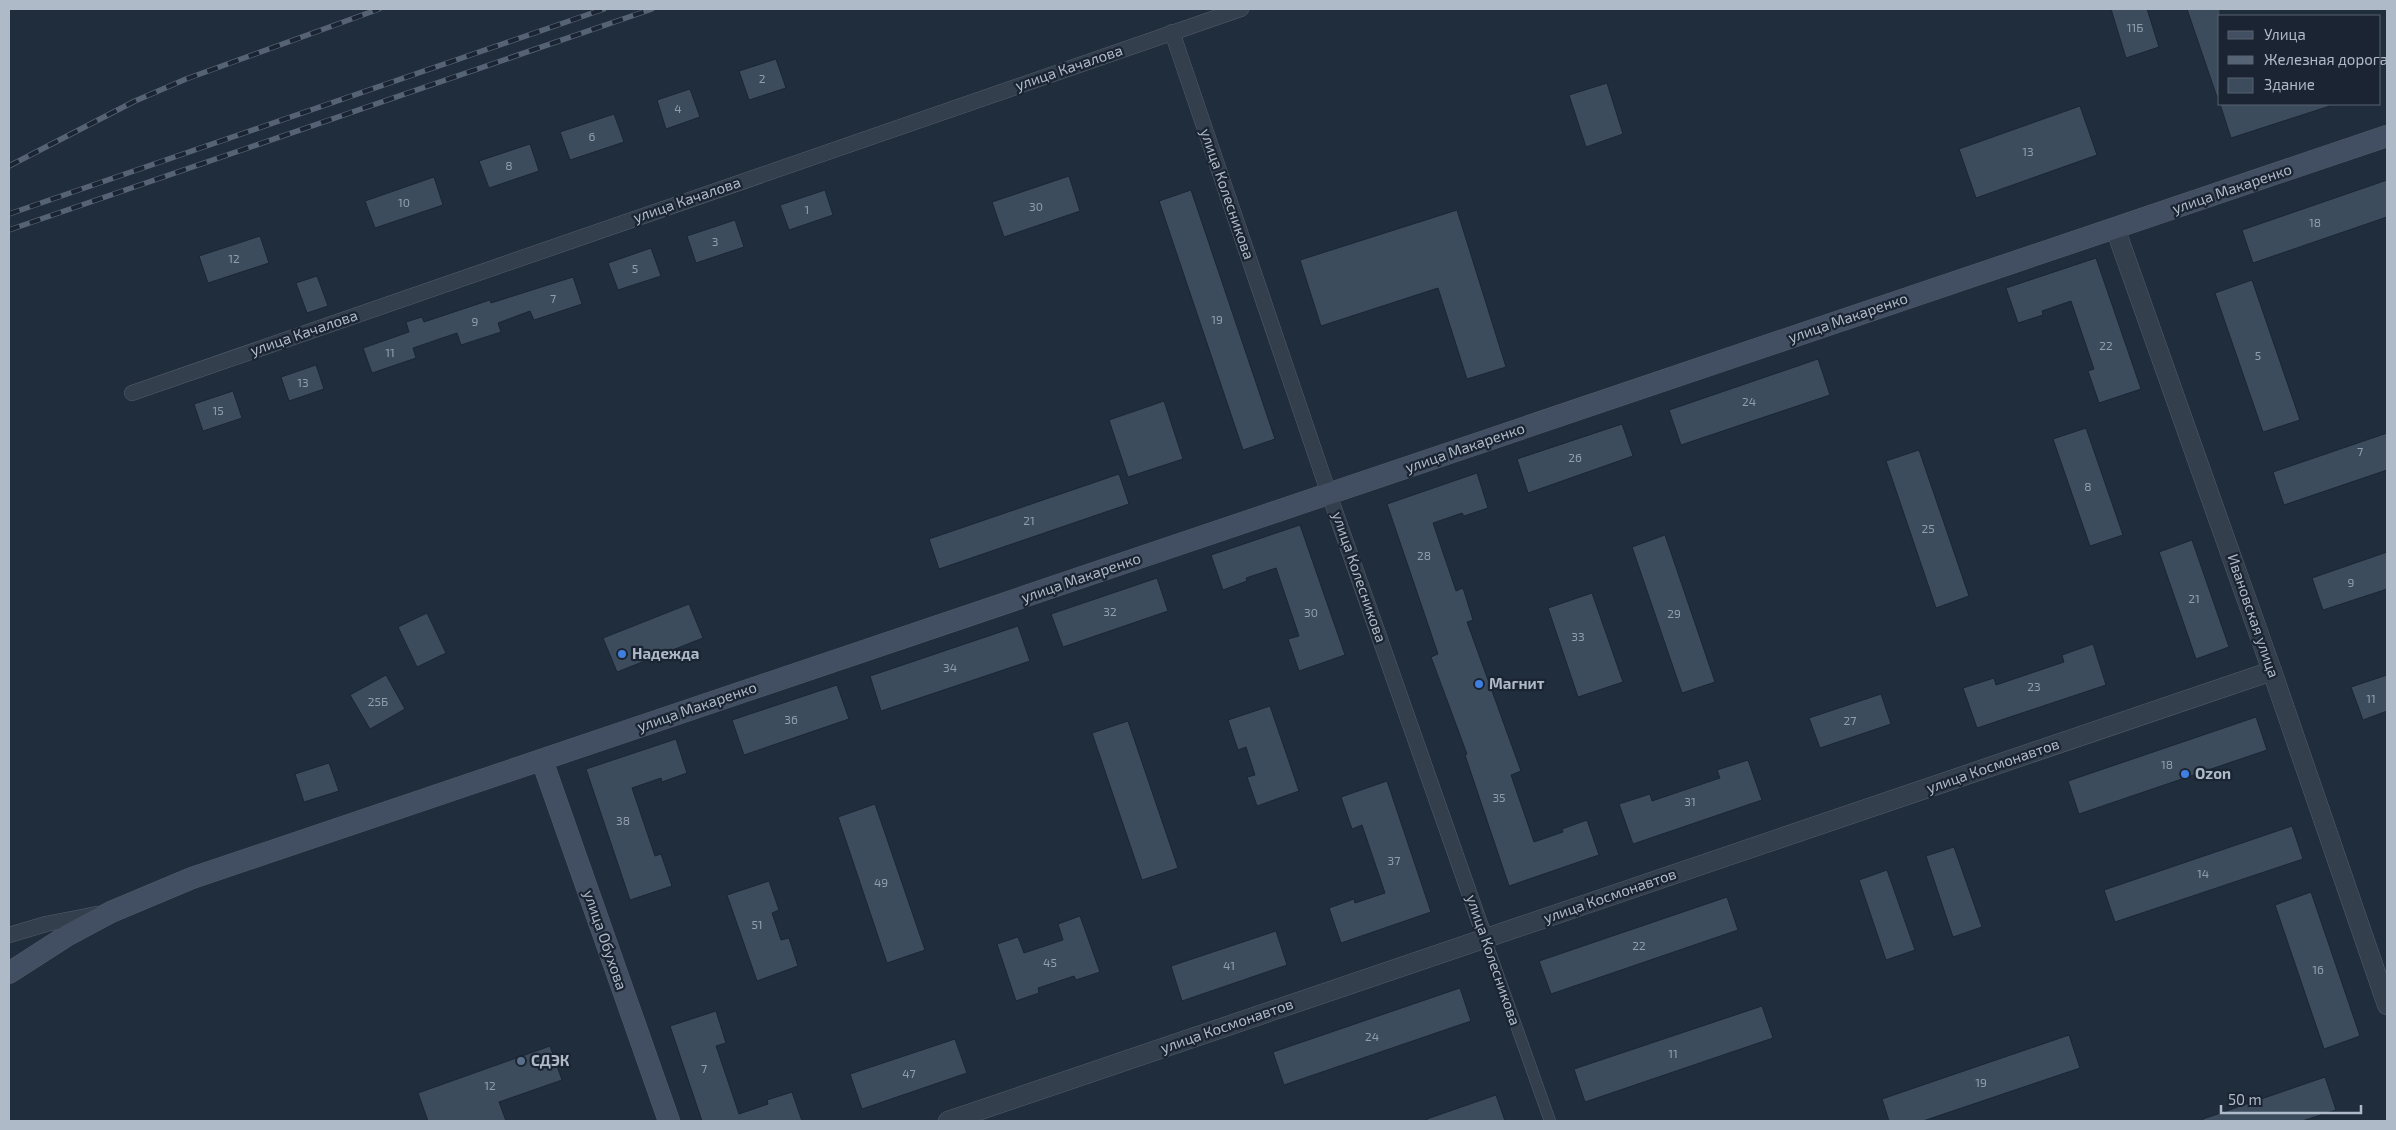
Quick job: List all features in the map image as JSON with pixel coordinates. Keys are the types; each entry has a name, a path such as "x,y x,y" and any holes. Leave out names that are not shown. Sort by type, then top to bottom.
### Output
{"main road":[{"name":"улица Макаренко","path":"9,973 111,912 192,878 2387,136"},
{"name":"улица Обухова","path":"542,760 669,1121"}],"street":[{"name":"улица Качалова","path":"132,392 1241,9"},
{"name":"улица Колесникова","path":"1172,32 1330,494 1550,1121"},
{"name":"Ивановская улица","path":"2115,228 2272,671 2387,1005"},
{"name":"улица Космонавтов","path":"948,1121 2272,671"},
{"path":"9,935 46,924 111,912"}],"building":[{"path":"2111,9 2147,9 2159,47 2126,58"},
{"path":"2187,9 2220,9 2220,15 2218,15 2217,97"},
{"path":"776,59 786,88 749,100 739,71"},
{"path":"1607,83 1623,134 1586,147 1569,95"},
{"path":"690,89 700,117 666,129 657,100"},
{"path":"2220,105 2330,106 2231,138"},
{"path":"2080,106 2097,155 1976,198 1959,149"},
{"path":"614,114 624,142 570,160 560,132"},
{"path":"530,144 539,171 489,188 479,161"},
{"path":"1069,176 1080,211 1004,237 992,202"},
{"path":"434,177 443,205 375,228 365,201"},
{"path":"2387,180 2387,217 2253,263 2242,230"},
{"path":"825,190 833,215 789,230 780,205"},
{"path":"1191,190 1275,439 1243,450 1159,201"},
{"path":"1457,210 1506,367 1467,379 1438,288 1321,326 1300,260"},
{"path":"735,220 744,247 696,263 687,236"},
{"path":"260,236 269,263 208,283 199,256"},
{"path":"651,248 661,276 618,290 608,263"},
{"path":"2096,258 2141,389 2099,403 2088,371 2094,369 2071,301 2042,311 2043,315 2018,323 2006,288"},
{"path":"317,276 328,306 307,313 296,283"},
{"path":"573,277 582,304 534,320 530,311 498,323 501,332 461,345 457,333 413,348 416,358 372,373 363,348 409,332 406,322 422,317 424,322 490,300 491,303"},
{"path":"2252,280 2300,420 2263,432 2215,293"},
{"path":"1818,359 1830,395 1681,445 1669,410"},
{"path":"316,365 324,389 289,401 281,377"},
{"path":"233,391 242,418 203,431 194,404"},
{"path":"1164,401 1183,459 1128,477 1109,420"},
{"path":"1622,424 1633,456 1528,493 1517,459"},
{"path":"2086,428 2123,535 2090,546 2053,439"},
{"path":"2387,433 2387,470 2284,505 2273,472"},
{"path":"1919,450 1969,596 1936,608 1886,461"},
{"path":"1477,473 1488,508 1464,516 1462,513 1433,523 1456,591 1463,588 1473,620 1467,622 1521,771 1511,775 1534,842 1563,832 1562,829 1587,820 1599,855 1509,886 1465,755 1467,754 1431,657 1438,654 1387,504"},
{"path":"1119,474 1129,504 939,569 929,539"},
{"path":"1300,525 1345,655 1299,671 1288,639 1299,636 1276,568 1246,578 1247,581 1223,590 1211,555"},
{"path":"1665,535 1715,682 1682,693 1632,547"},
{"path":"2192,540 2229,647 2196,659 2159,552"},
{"path":"2387,552 2387,589 2323,610 2312,578"},
{"path":"1157,578 1168,611 1063,647 1051,614"},
{"path":"1592,593 1623,682 1578,697 1548,608"},
{"path":"689,604 703,638 617,672 603,638"},
{"path":"427,613 446,653 417,667 398,627"},
{"path":"1018,626 1030,661 881,711 870,676"},
{"path":"2093,644 2106,685 1977,728 1963,688 1994,678 1996,685 2064,662 2062,655"},
{"path":"386,675 405,709 370,729 350,695"},
{"path":"2387,675 2387,711 2363,720 2351,687"},
{"path":"837,685 849,719 744,755 732,720"},
{"path":"1881,694 1891,724 1820,748 1809,718"},
{"path":"1270,706 1299,791 1257,806 1247,777 1255,775 1246,747 1238,750 1228,720"},
{"path":"2256,717 2267,750 2079,814 2068,781"},
{"path":"1128,721 1178,868 1142,880 1092,733"},
{"path":"676,739 687,773 662,782 661,778 632,788 655,856 661,854 672,886 630,900 586,769"},
{"path":"1748,760 1762,800 1633,844 1619,804 1650,794 1652,801 1720,778 1717,770"},
{"path":"329,763 339,791 304,802 295,774"},
{"path":"1387,781 1431,912 1341,943 1329,908 1354,899 1355,903 1385,893 1362,825 1352,829 1341,797"},
{"path":"875,804 925,950 887,963 838,817"},
{"path":"2292,826 2303,859 2115,922 2104,890"},
{"path":"1954,847 1982,927 1953,937 1926,856"},
{"path":"1887,870 1915,950 1886,960 1859,880"},
{"path":"769,881 779,910 772,913 781,940 789,938 798,966 757,981 727,895"},
{"path":"2311,892 2360,1036 2324,1049 2275,905"},
{"path":"1727,897 1738,930 1551,994 1539,961"},
{"path":"1080,916 1100,972 1076,980 1074,976 1038,988 1039,993 1016,1001 997,944 1018,937 1024,953 1063,940 1058,924"},
{"path":"1276,931 1287,965 1182,1001 1171,966"},
{"path":"1460,988 1471,1021 1284,1085 1273,1052"},
{"path":"1762,1006 1773,1038 1585,1102 1574,1069"},
{"path":"716,1011 726,1043 716,1046 739,1114 768,1104 767,1100 792,1092 802,1121 702,1121 670,1026"},
{"path":"2069,1035 2080,1068 1923,1121 1889,1121 1882,1099"},
{"path":"955,1039 967,1073 862,1109 850,1074"},
{"path":"550,1046 562,1080 499,1102 506,1121 428,1121 418,1093"},
{"path":"2325,1077 2336,1110 2302,1121 2203,1121 2203,1119"},
{"path":"1496,1095 1505,1121 1428,1121 1427,1119"}],"railway":[{"path":"9,166 135,101 186,79 379,9"},
{"path":"9,214 604,9"},
{"path":"9,230 652,9"}],"place":[{"name":"Надежда","path":"622,654"},
{"name":"Магнит","path":"1479,684"},
{"name":"Ozon","path":"2185,774"},
{"name":"СДЭК","path":"521,1061"}]}
